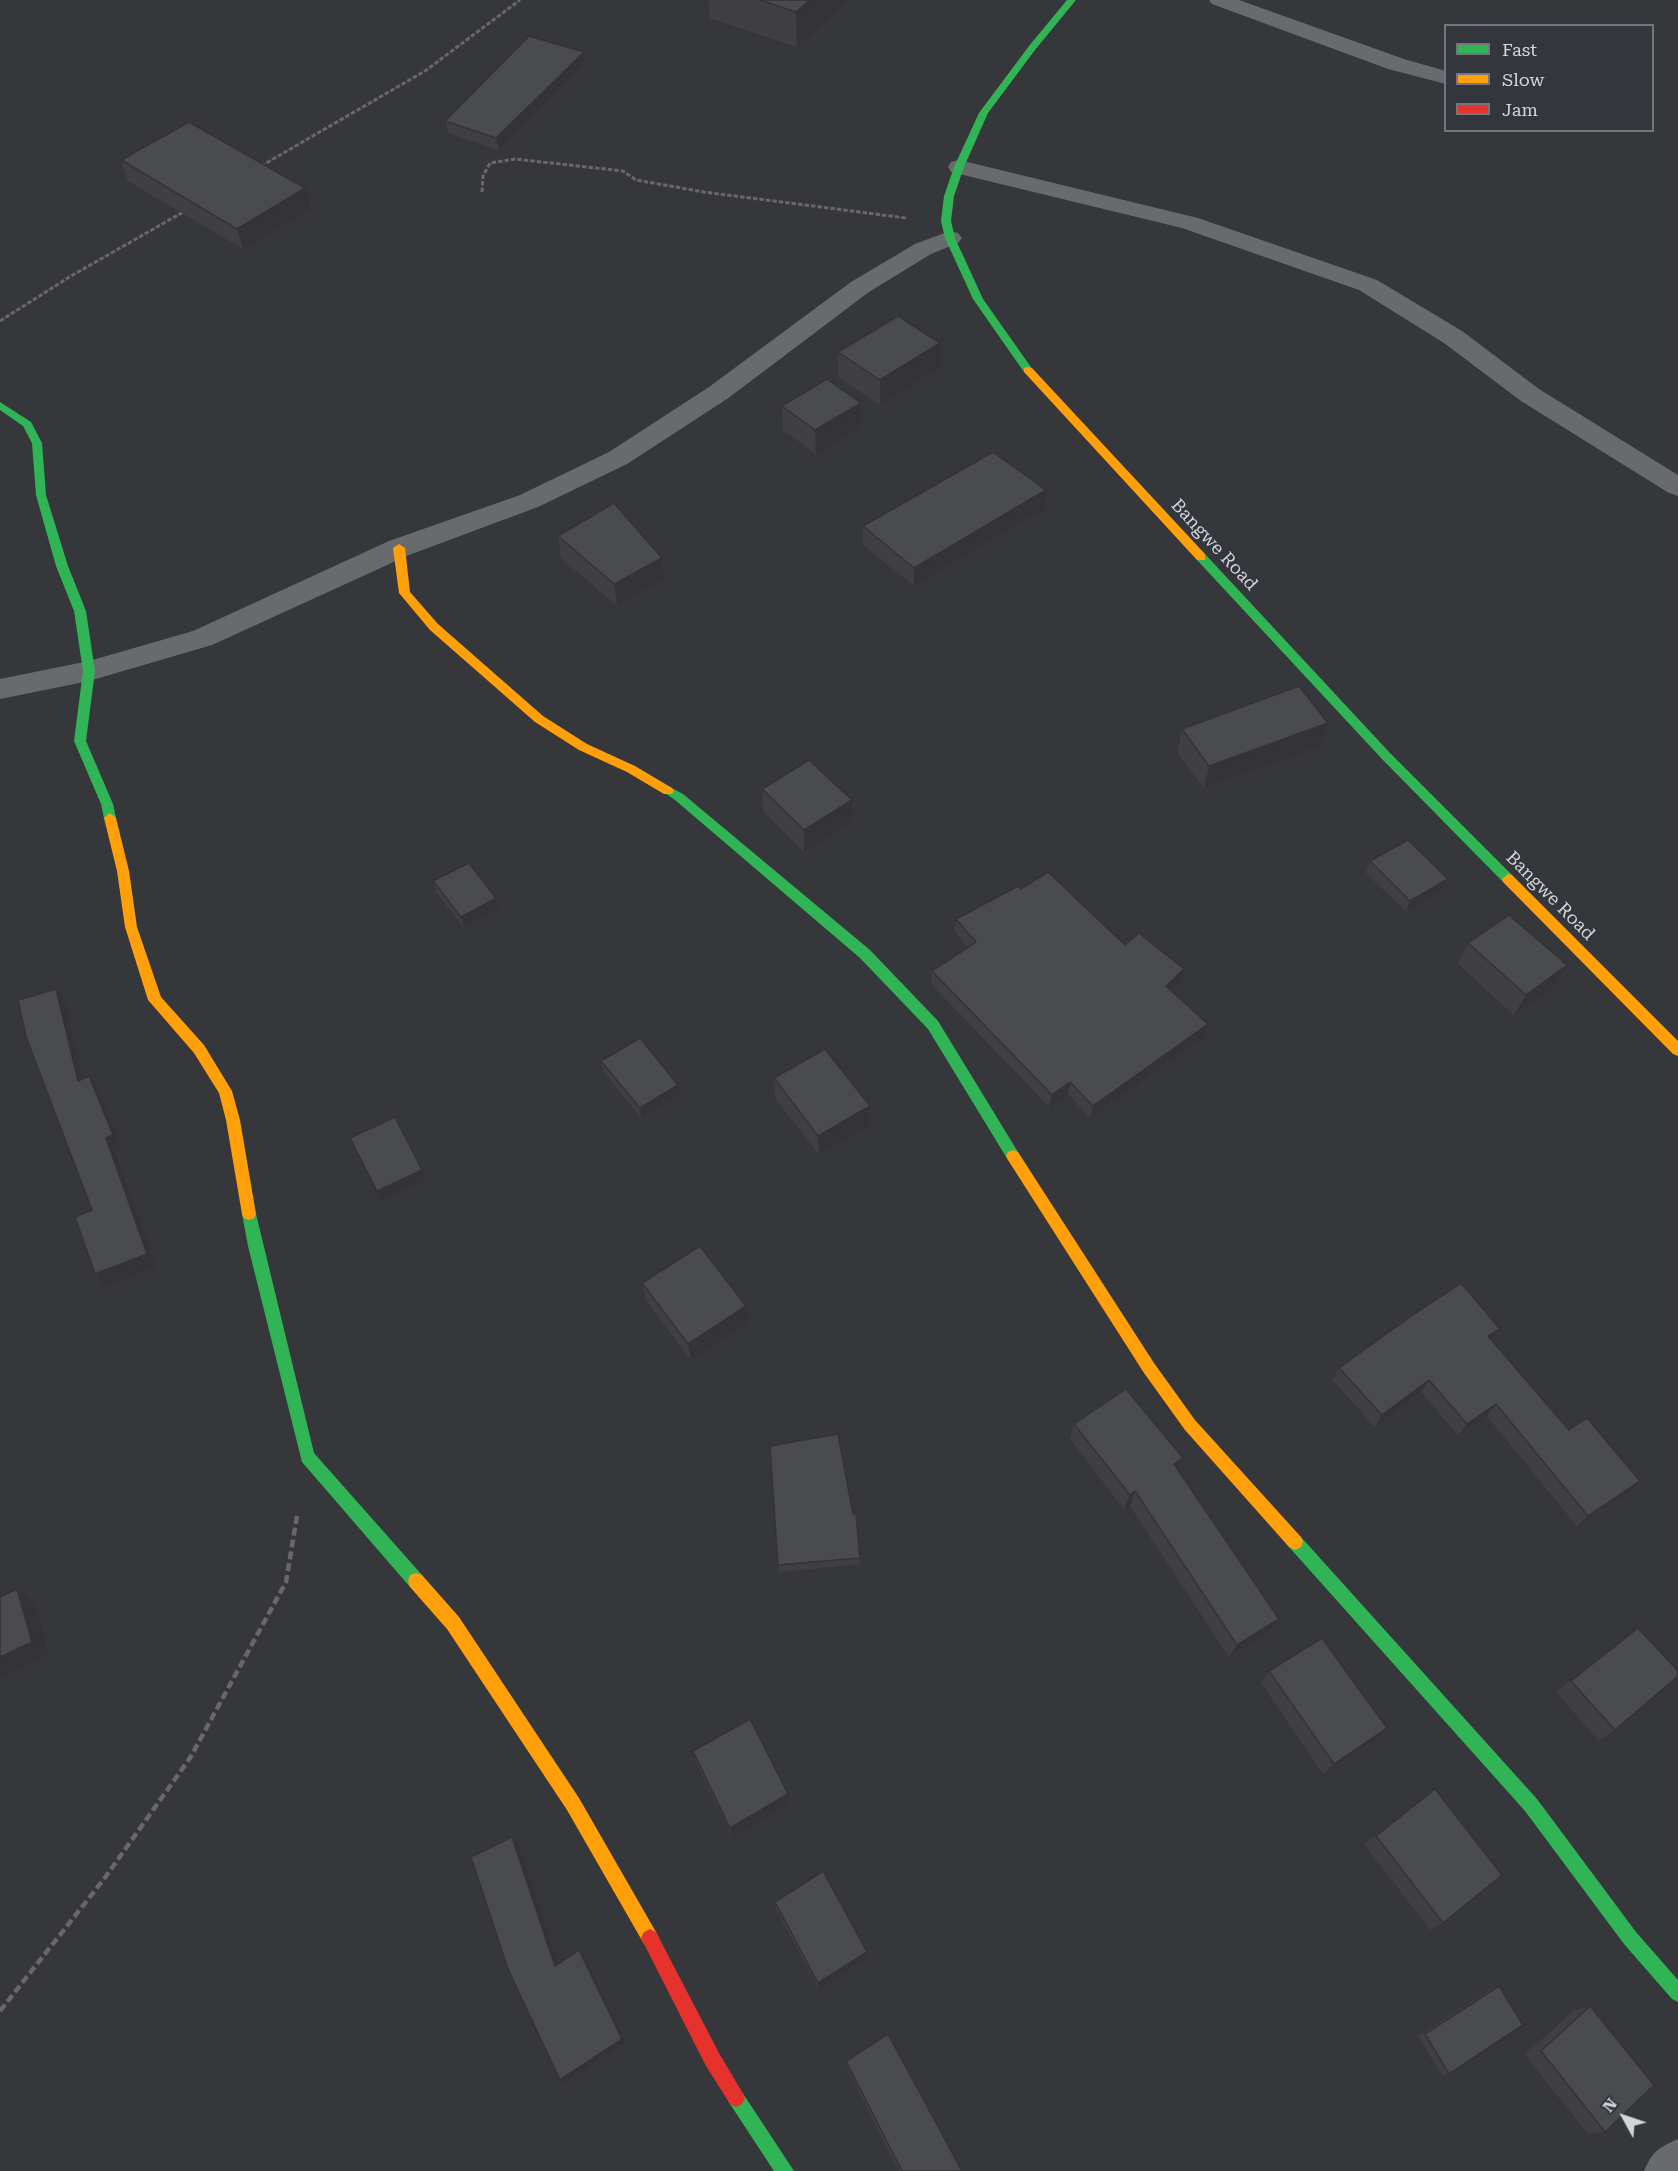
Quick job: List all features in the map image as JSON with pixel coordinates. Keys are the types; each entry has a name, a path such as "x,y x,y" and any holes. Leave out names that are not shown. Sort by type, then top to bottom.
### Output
{"street":[{"path":"0,689 89,671 202,638 399,548 529,501 618,458 718,393 860,287 923,249 948,230 949,196 959,167 984,113 1032,48 1072,0"},
{"path":"1219,0 1396,64 1444,77"},
{"path":"959,167 1190,223 1368,285 1453,337 1530,395 1678,488"},
{"name":"Bangwe Road","path":"948,230 978,299 1029,372 1386,756 1678,1050"},
{"path":"0,405 27,424 37,443 41,495 62,566 80,611 89,671 80,741 107,804 123,870 131,927 155,1000 199,1049 225,1091 233,1120 255,1246 307,1457 453,1623 573,1804 672,1977 723,2080 785,2171"},
{"path":"399,548 405,592 434,627 539,719 583,747 631,769 679,797 865,954 933,1025 1046,1211 1149,1368 1190,1425 1531,1805 1630,1938 1678,1993"},
{"path":"1667,2171 1678,2162"}],"path":[{"path":"255,169 425,71 520,0"},
{"path":"482,192 483,176 490,163 515,159 623,171 636,180 948,230"},
{"path":"0,321 71,276 188,209"},
{"path":"0,2012 104,1879 190,1758 240,1670 286,1582 307,1457"}],"building":[{"path":"760,0 810,0 796,12"},
{"path":"529,36 584,52 496,138 445,121"},
{"path":"189,122 305,188 237,229 121,160"},
{"path":"898,316 940,343 880,380 838,352"},
{"path":"827,379 861,403 815,430 782,406"},
{"path":"993,452 1046,490 914,568 863,526"},
{"path":"614,503 662,558 614,584 558,536"},
{"path":"1299,686 1328,723 1209,766 1182,729"},
{"path":"809,760 852,800 804,830 762,789"},
{"path":"1408,840 1448,879 1410,901 1370,861"},
{"path":"469,863 496,898 461,917 433,881"},
{"path":"1048,872 1125,945 1139,933 1184,969 1166,986 1208,1024 1093,1106 1070,1082 1052,1095 932,971 976,942 956,919 1018,886 1021,889"},
{"path":"1509,915 1567,965 1526,995 1468,943"},
{"path":"56,989 78,1081 89,1076 113,1135 106,1138 147,1254 95,1274 75,1217 92,1210 26,1037 18,1000"},
{"path":"640,1038 678,1085 640,1108 601,1061"},
{"path":"825,1049 870,1106 818,1136 774,1078"},
{"path":"395,1117 422,1170 377,1191 350,1138"},
{"path":"700,1246 746,1306 688,1344 642,1283"},
{"path":"1461,1283 1500,1329 1488,1336 1569,1430 1587,1418 1640,1481 1588,1516 1496,1404 1467,1424 1429,1380 1382,1415 1339,1368"},
{"path":"1126,1389 1183,1458 1174,1464 1279,1619 1237,1645 1135,1491 1130,1495 1074,1424"},
{"path":"838,1434 853,1514 856,1514 860,1558 778,1565 770,1446"},
{"path":"17,1589 32,1642 0,1657 0,1597"},
{"path":"1638,1628 1678,1671 1678,1676 1615,1730 1571,1681"},
{"path":"1322,1638 1387,1728 1334,1764 1269,1671"},
{"path":"750,1719 788,1794 730,1828 693,1751"},
{"path":"1435,1789 1502,1875 1443,1923 1376,1836"},
{"path":"512,1837 555,1966 579,1950 622,2039 560,2080 508,1969 471,1857"},
{"path":"823,1871 867,1952 818,1983 775,1902"},
{"path":"1499,1986 1523,2025 1449,2074 1425,2034"},
{"path":"1590,2006 1654,2085 1605,2132 1541,2051"},
{"path":"888,2034 962,2171 902,2171 846,2061"}],"traffic: fast":[{"path":"1028,370 978,299 950,238 946,221 949,196 959,167 984,113 1032,48 1072,0"},
{"path":"0,405 27,424 37,443 41,495 62,566 80,611 89,671 80,741 107,804 110,818"},
{"path":"1201,557 1386,756 1508,879"},
{"path":"668,791 679,797 865,954 933,1025 1013,1156"},
{"path":"249,1214 307,1457 416,1581"},
{"path":"1295,1542 1531,1805 1630,1938 1678,1993"},
{"path":"736,2098 785,2171"}],"traffic: slow":[{"path":"1028,370 1201,557"},
{"path":"399,548 405,593 434,627 539,719 583,747 631,769 668,791"},
{"path":"110,818 123,871 131,927 155,1000 199,1049 225,1091 233,1120 249,1214"},
{"path":"1508,879 1678,1050"},
{"path":"1013,1156 1149,1368 1190,1425 1295,1542"},
{"path":"416,1581 453,1623 573,1804 650,1938"}],"traffic: jam":[{"path":"650,1938 712,2060 736,2098"}]}
